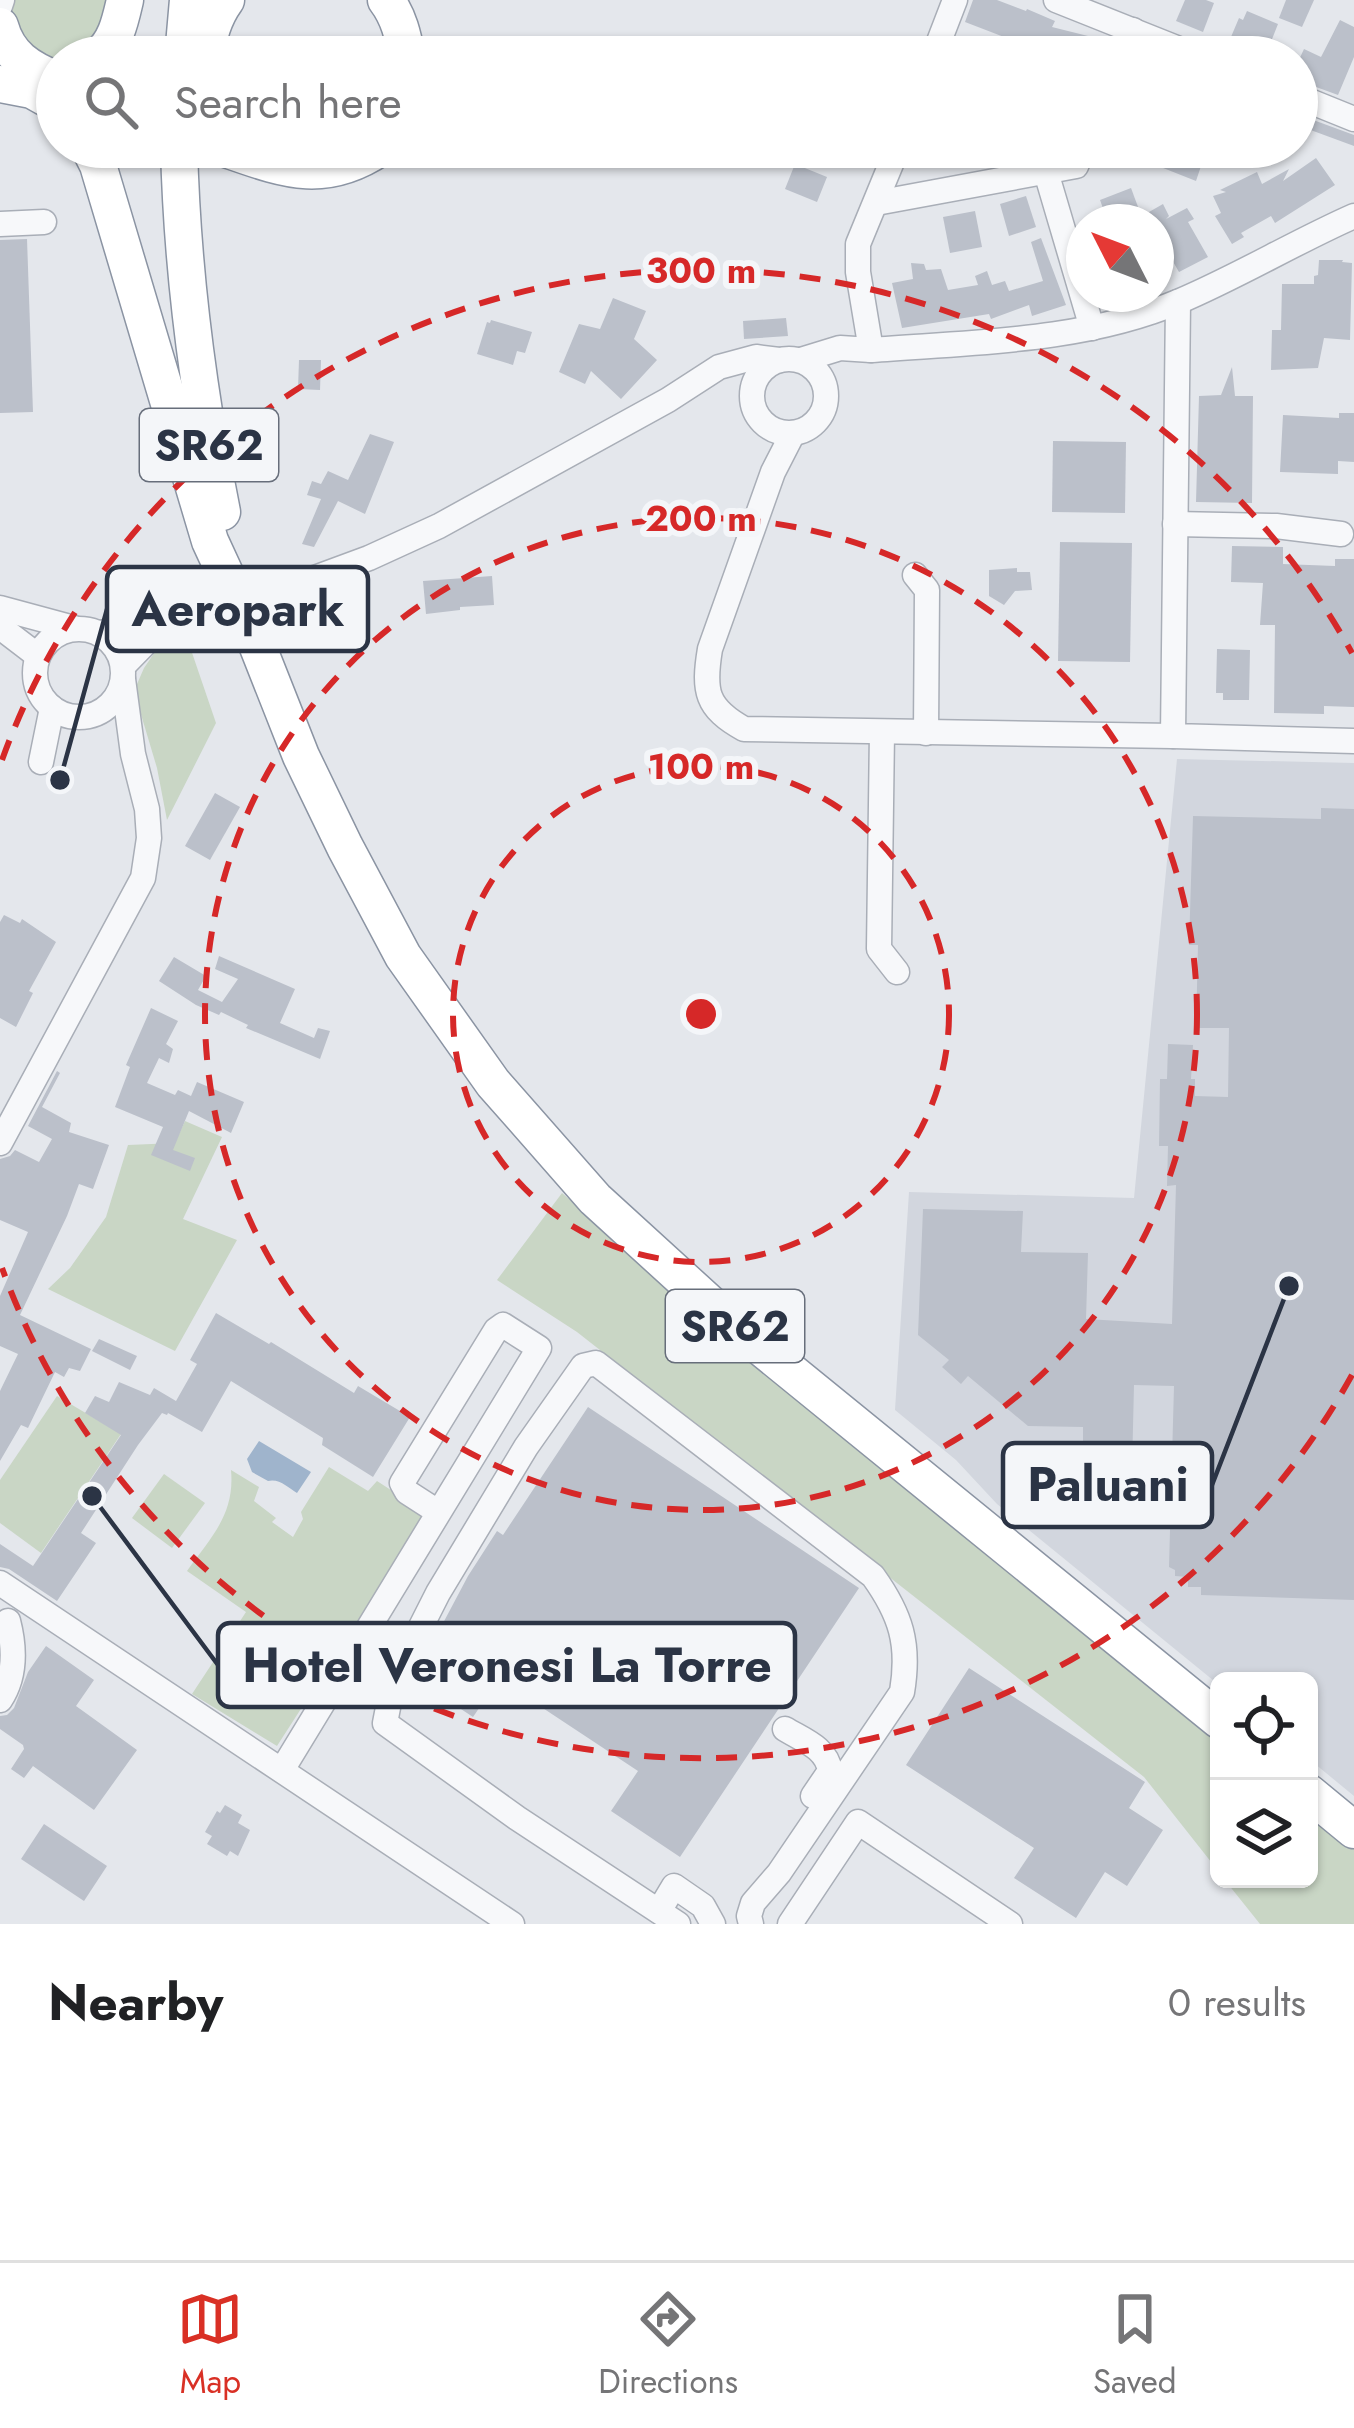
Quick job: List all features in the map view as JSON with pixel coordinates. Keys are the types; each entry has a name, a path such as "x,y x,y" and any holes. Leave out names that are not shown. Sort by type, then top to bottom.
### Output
{"highway":[{"path":"115,36 125,0"},
{"path":"185,36 188,0"},
{"path":"209,36 226,0"},
{"path":"386,0 403,36"},
{"path":"414,0 423,36"},
{"path":"0,26 5,44 34,82"},
{"path":"99,168 210,541 252,632"},
{"name":"SR62","path":"180,168 182,238 194,333 230,555 252,632 301,756 403,956 493,1083 580,1183 731,1323 1210,1713"},
{"path":"194,333 196,168"},
{"path":"283,168 302,172 337,168"},
{"path":"1318,1800 1354,1830"}],"street":[{"path":"941,36 955,0"},
{"path":"1056,0 1148,36"},
{"path":"1131,36 1133,30"},
{"path":"1318,104 1354,119"},
{"path":"871,350 858,244 890,168"},
{"path":"876,203 1066,168"},
{"path":"1046,172 1092,328"},
{"path":"752,396 763,370 840,348 871,350 1092,328 1178,302 1352,218"},
{"path":"0,224 44,222"},
{"path":"1173,736 1178,302"},
{"path":"823,379 842,362 871,350"},
{"path":"0,608 100,633 176,620 369,558 439,526 719,367 756,357 790,360 817,371 826,390 822,414 804,430 781,430 760,419 752,396 741,384 724,379 698,382"},
{"path":"781,430 772,472 705,675 707,694 722,716 744,729 1354,740"},
{"path":"1175,524 1276,526 1341,534"},
{"path":"915,575 927,590 926,733"},
{"path":"74,628 52,637 38,656 35,678 52,708 73,717 96,714 114,700 123,673 176,620"},
{"path":"0,627 38,656"},
{"path":"0,1143 143,878 149,838 147,809 133,754 119,653 100,633"},
{"path":"0,637 38,656"},
{"path":"41,762 52,708"},
{"path":"96,714 133,754"},
{"path":"882,732 879,949 897,971"},
{"path":"282,1770 538,1348 503,1325 402,1484 438,1512"},
{"path":"712,1924 703,1906 674,1886 668,1918 385,1723 399,1667 438,1593 526,1447 584,1366 596,1363 873,1576 903,1630 902,1692 779,1873 760,1892 750,1920"},
{"path":"0,1583 512,1924"},
{"path":"0,1700 14,1646 4,1621 27,1601"},
{"path":"750,1920 748,1888 830,1772 821,1751 784,1729"},
{"path":"790,1924 858,1822 1010,1924"}],"shaded area":[{"path":"1177,759 1354,763 1354,1796 1318,1766 1318,1672 1210,1672 1210,1678 997,1504 956,1460 895,1410 909,1192 1134,1198"}],"green space":[{"path":"15,0 121,0 101,36 36,36 36,50 12,32 10,8"},
{"path":"174,636 188,641 216,723 167,820 134,691 157,649"},
{"path":"185,1121 222,1137 183,1219 237,1240 175,1351 48,1289 70,1268 106,1217 128,1145 175,1143"},
{"path":"562,1193 790,1393 1210,1731 1210,1861 1144,1777 577,1332 497,1280"},
{"path":"57,1396 121,1434 41,1553 0,1523 0,1480"},
{"path":"329,1467 368,1491 377,1481 417,1507 424,1518 277,1746 192,1694 246,1612 187,1571 225,1512 231,1470 259,1487 254,1501 293,1537 303,1519 301,1512"},
{"path":"164,1474 205,1503 172,1548 132,1518"},
{"path":"1318,1817 1354,1847 1354,1924 1260,1924 1231,1888 1318,1888"}],"water":[{"path":"259,1441 311,1472 297,1493 252,1472 247,1459"}],"building":[{"path":"973,0 997,0 1055,21 1052,27 1088,36 1001,36 965,22"},
{"path":"1185,0 1214,3 1203,32 1176,21"},
{"path":"1286,0 1314,0 1302,27 1279,18"},
{"path":"1247,11 1278,24 1273,36 1231,36 1239,18 1243,20"},
{"path":"1340,20 1354,27 1354,57 1338,95 1318,88 1321,57"},
{"path":"1318,122 1354,135 1354,146 1318,133"},
{"path":"1318,161 1335,185 1275,223 1271,216 1241,233 1244,237 1232,244 1215,216 1221,213 1213,196 1257,172 1262,184 1289,169 1283,181 1302,168 1318,168"},
{"path":"793,168 827,177 817,202 785,189"},
{"path":"1163,168 1200,168 1196,181"},
{"path":"1131,188 1137,204 1101,204 1100,200"},
{"path":"1026,196 1036,227 1009,236 1000,204"},
{"path":"1187,208 1194,219 1188,222 1208,257 1179,272 1174,263 1174,215"},
{"path":"975,211 982,247 950,253 943,217"},
{"path":"1041,238 1066,305 1032,316 1029,305 991,319 989,314 902,328 892,283 913,279 911,263 924,264 926,270 941,269 948,290 978,285 975,276 987,271 992,285 1005,281 1009,291 1043,281 1031,242"},
{"path":"27,239 33,412 0,413 0,240"},
{"path":"1319,260 1352,263 1350,340 1324,338 1318,368 1271,370 1272,330 1281,330 1282,284 1314,284"},
{"path":"613,298 646,311 634,339 657,360 621,399 591,371 585,384 559,372 579,324 600,329"},
{"path":"786,318 788,336 744,339 743,321"},
{"path":"491,320 532,332 525,353 517,351 513,365 477,354"},
{"path":"299,360 321,360 320,390 298,389"},
{"path":"1232,367 1235,396 1253,396 1252,503 1196,502 1199,396 1221,395"},
{"path":"1339,413 1354,413 1354,462 1338,461 1338,474 1280,472 1283,415 1339,418"},
{"path":"370,434 394,442 365,514 338,501 314,547 302,544 321,499 307,495 312,481 321,484 328,471 348,480"},
{"path":"1053,441 1126,442 1125,513 1052,512"},
{"path":"1060,542 1132,543 1130,662 1058,661"},
{"path":"1232,546 1283,547 1283,564 1335,566 1335,559 1354,559 1354,707 1324,706 1324,714 1274,713 1275,625 1260,625 1263,583 1231,582"},
{"path":"1017,568 1017,572 1030,572 1032,590 1015,591 1004,605 989,596 989,570"},
{"path":"492,576 494,605 426,614 423,581"},
{"path":"1217,649 1250,650 1249,700 1223,700 1223,693 1216,693"},
{"path":"215,793 240,807 210,860 185,846"},
{"path":"1321,808 1354,809 1354,1600 1201,1595 1201,1587 1188,1587 1188,1577 1175,1576 1169,1567 1174,1386 1134,1385 1132,1469 1083,1468 1083,1427 1028,1426 968,1376 961,1384 942,1367 949,1360 918,1335 923,1209 1023,1211 1021,1252 1088,1253 1086,1319 1172,1324 1176,1185 1167,1186 1168,1146 1159,1146 1160,1079 1167,1079 1168,1044 1193,1045 1195,1096 1228,1097 1229,1028 1196,1028 1198,945 1189,945 1193,816 1321,819"},
{"path":"4,915 20,923 22,919 56,942 16,1027 0,1018 0,922"},
{"path":"219,956 295,989 280,1023 314,1038 318,1028 330,1031 320,1059 196,1005 159,981 174,957 206,976 198,990 222,1002 238,979 215,969"},
{"path":"151,1008 178,1021 166,1044 173,1049 169,1063 159,1058 147,1083 191,1096 197,1082 244,1102 231,1133 189,1111 173,1150 195,1158 190,1171 151,1155 163,1127 115,1107 130,1067 126,1065"},
{"path":"57,1071 42,1107 71,1123 69,1132 109,1145 93,1189 79,1184 20,1315 91,1349 80,1371 69,1368 64,1377 55,1372 28,1428 21,1425 0,1461 0,1391 18,1354 0,1346 0,1296 28,1232 0,1220 0,1159 15,1150 39,1162 52,1139 28,1126"},
{"path":"216,1313 354,1393 358,1386 410,1417 373,1477 322,1445 323,1438 231,1381 202,1432 162,1413 81,1533 96,1543 57,1601 0,1567 0,1544 33,1566 121,1435 85,1413 95,1396 109,1402 119,1382 150,1395 154,1388 176,1401 197,1364 190,1360"},
{"path":"99,1339 137,1356 130,1370 92,1351"},
{"path":"588,1407 859,1588 680,1857 611,1811 638,1771 499,1679 473,1717 414,1678 468,1576 497,1531 503,1535"},
{"path":"46,1646 94,1680 76,1706 137,1750 94,1810 33,1766 24,1778 11,1769 24,1749 0,1729 0,1716 14,1708 28,1672"},
{"path":"969,1668 1145,1782 1129,1808 1163,1830 1127,1886 1105,1872 1076,1918 1014,1878 1034,1848 906,1765"},
{"path":"225,1805 242,1815 238,1823 250,1830 238,1856 230,1851 227,1856 207,1844 212,1836 205,1832"},
{"path":"44,1824 107,1866 84,1901 21,1859"}],"place":[{"name":"Aeropark","path":"60,780"},
{"name":"Paluani","path":"1289,1286"},
{"name":"Hotel Veronesi La Torre","path":"92,1496"}]}
